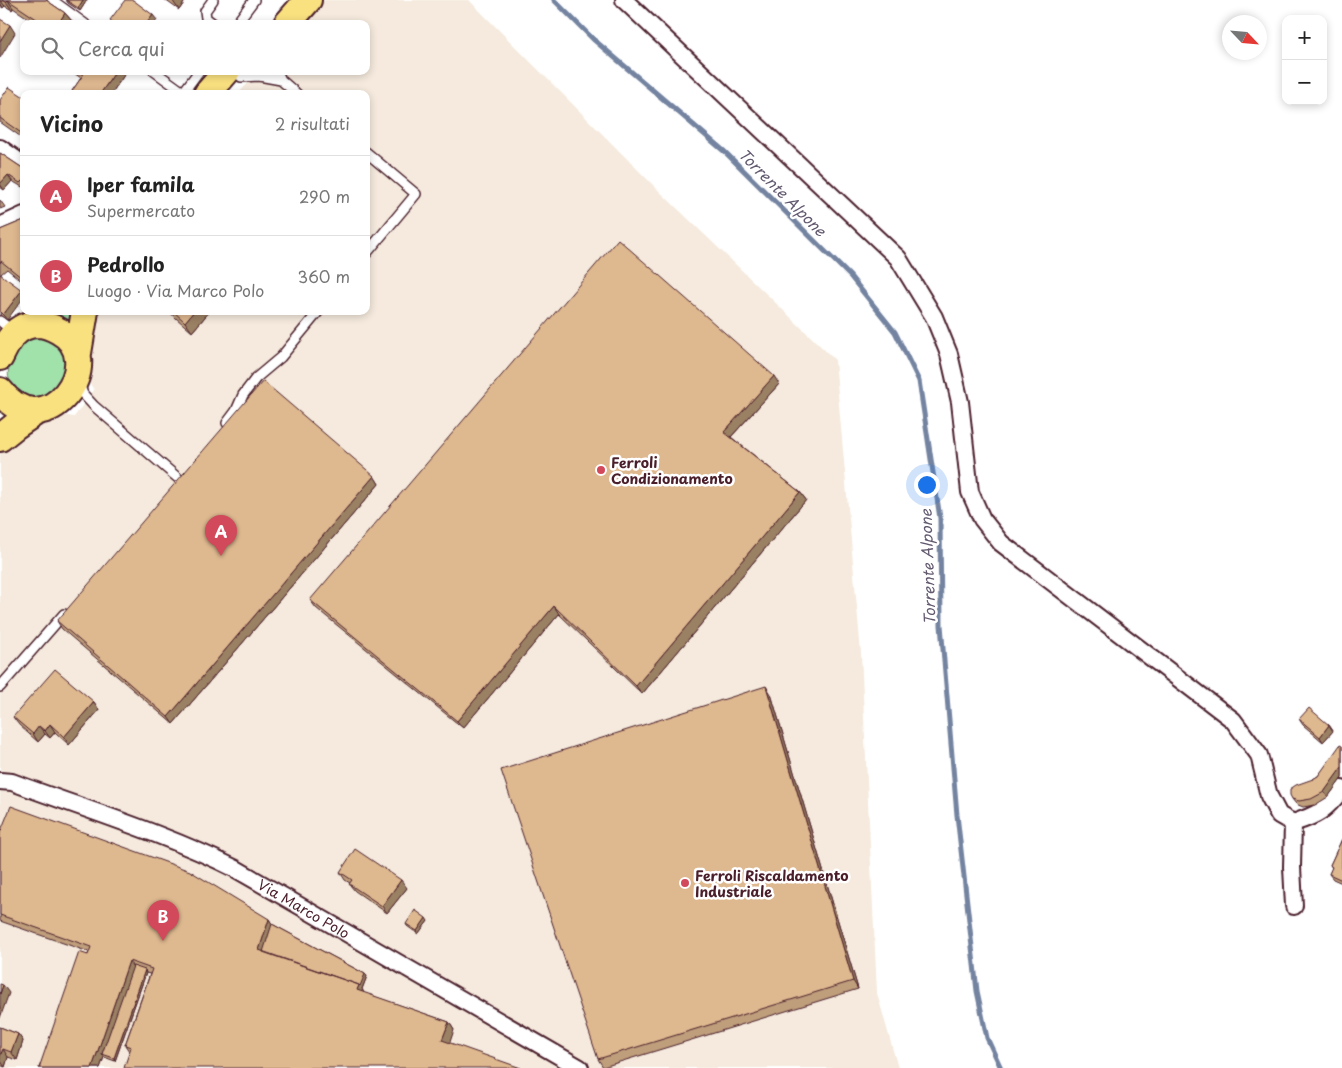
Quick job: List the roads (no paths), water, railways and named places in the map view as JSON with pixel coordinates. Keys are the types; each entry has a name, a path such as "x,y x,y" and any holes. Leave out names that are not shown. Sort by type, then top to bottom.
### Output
{"main road":[{"path":"273,20 290,0"},
{"path":"290,20 308,0"},
{"path":"200,90 235,78"},
{"path":"0,438 70,390 77,365 84,315"},
{"path":"0,357 20,322 44,324 63,333 73,342 77,365"},
{"path":"0,391 6,400 28,411 48,406"}],"street":[{"path":"624,0 898,258 934,317 949,354 960,402 970,492 982,519 1001,543 1233,720 1259,755 1269,796 1279,815 1293,823 1315,816 1330,805 1342,789"},
{"path":"0,148 20,162"},
{"path":"0,226 20,217"},
{"name":"Via Marco Polo","path":"4,779 182,844 219,861 580,1068"},
{"path":"1293,823 1292,867 1294,906"}],"lane":[{"path":"52,0 80,20"},
{"path":"209,20 206,18 205,11 213,0"},
{"path":"239,20 254,0"},
{"path":"161,75 186,90"},
{"path":"192,90 198,75"},
{"path":"279,75 281,80 292,90"},
{"path":"235,78 259,76 281,80"},
{"path":"370,155 416,194 370,249"},
{"path":"219,433 236,411 256,378 281,357 316,315"},
{"path":"77,365 83,394 94,406 176,483 187,470"},
{"path":"48,406 76,401 94,406"},
{"path":"0,686 68,609"},
{"path":"0,679 10,676"}],"waterway":[{"name":"Torrente Alpone","path":"554,0 593,39 725,152 850,276 895,332 919,381 940,518 941,625 957,815 977,991 987,1038 1001,1068"}],"place":[{"name":"Ferroli Condizionamento","path":"601,470"},
{"name":"Iper famila","path":"221,556"},
{"name":"Ferroli Riscaldamento Industriale","path":"685,883"},
{"name":"Pedrollo","path":"163,941"}]}
